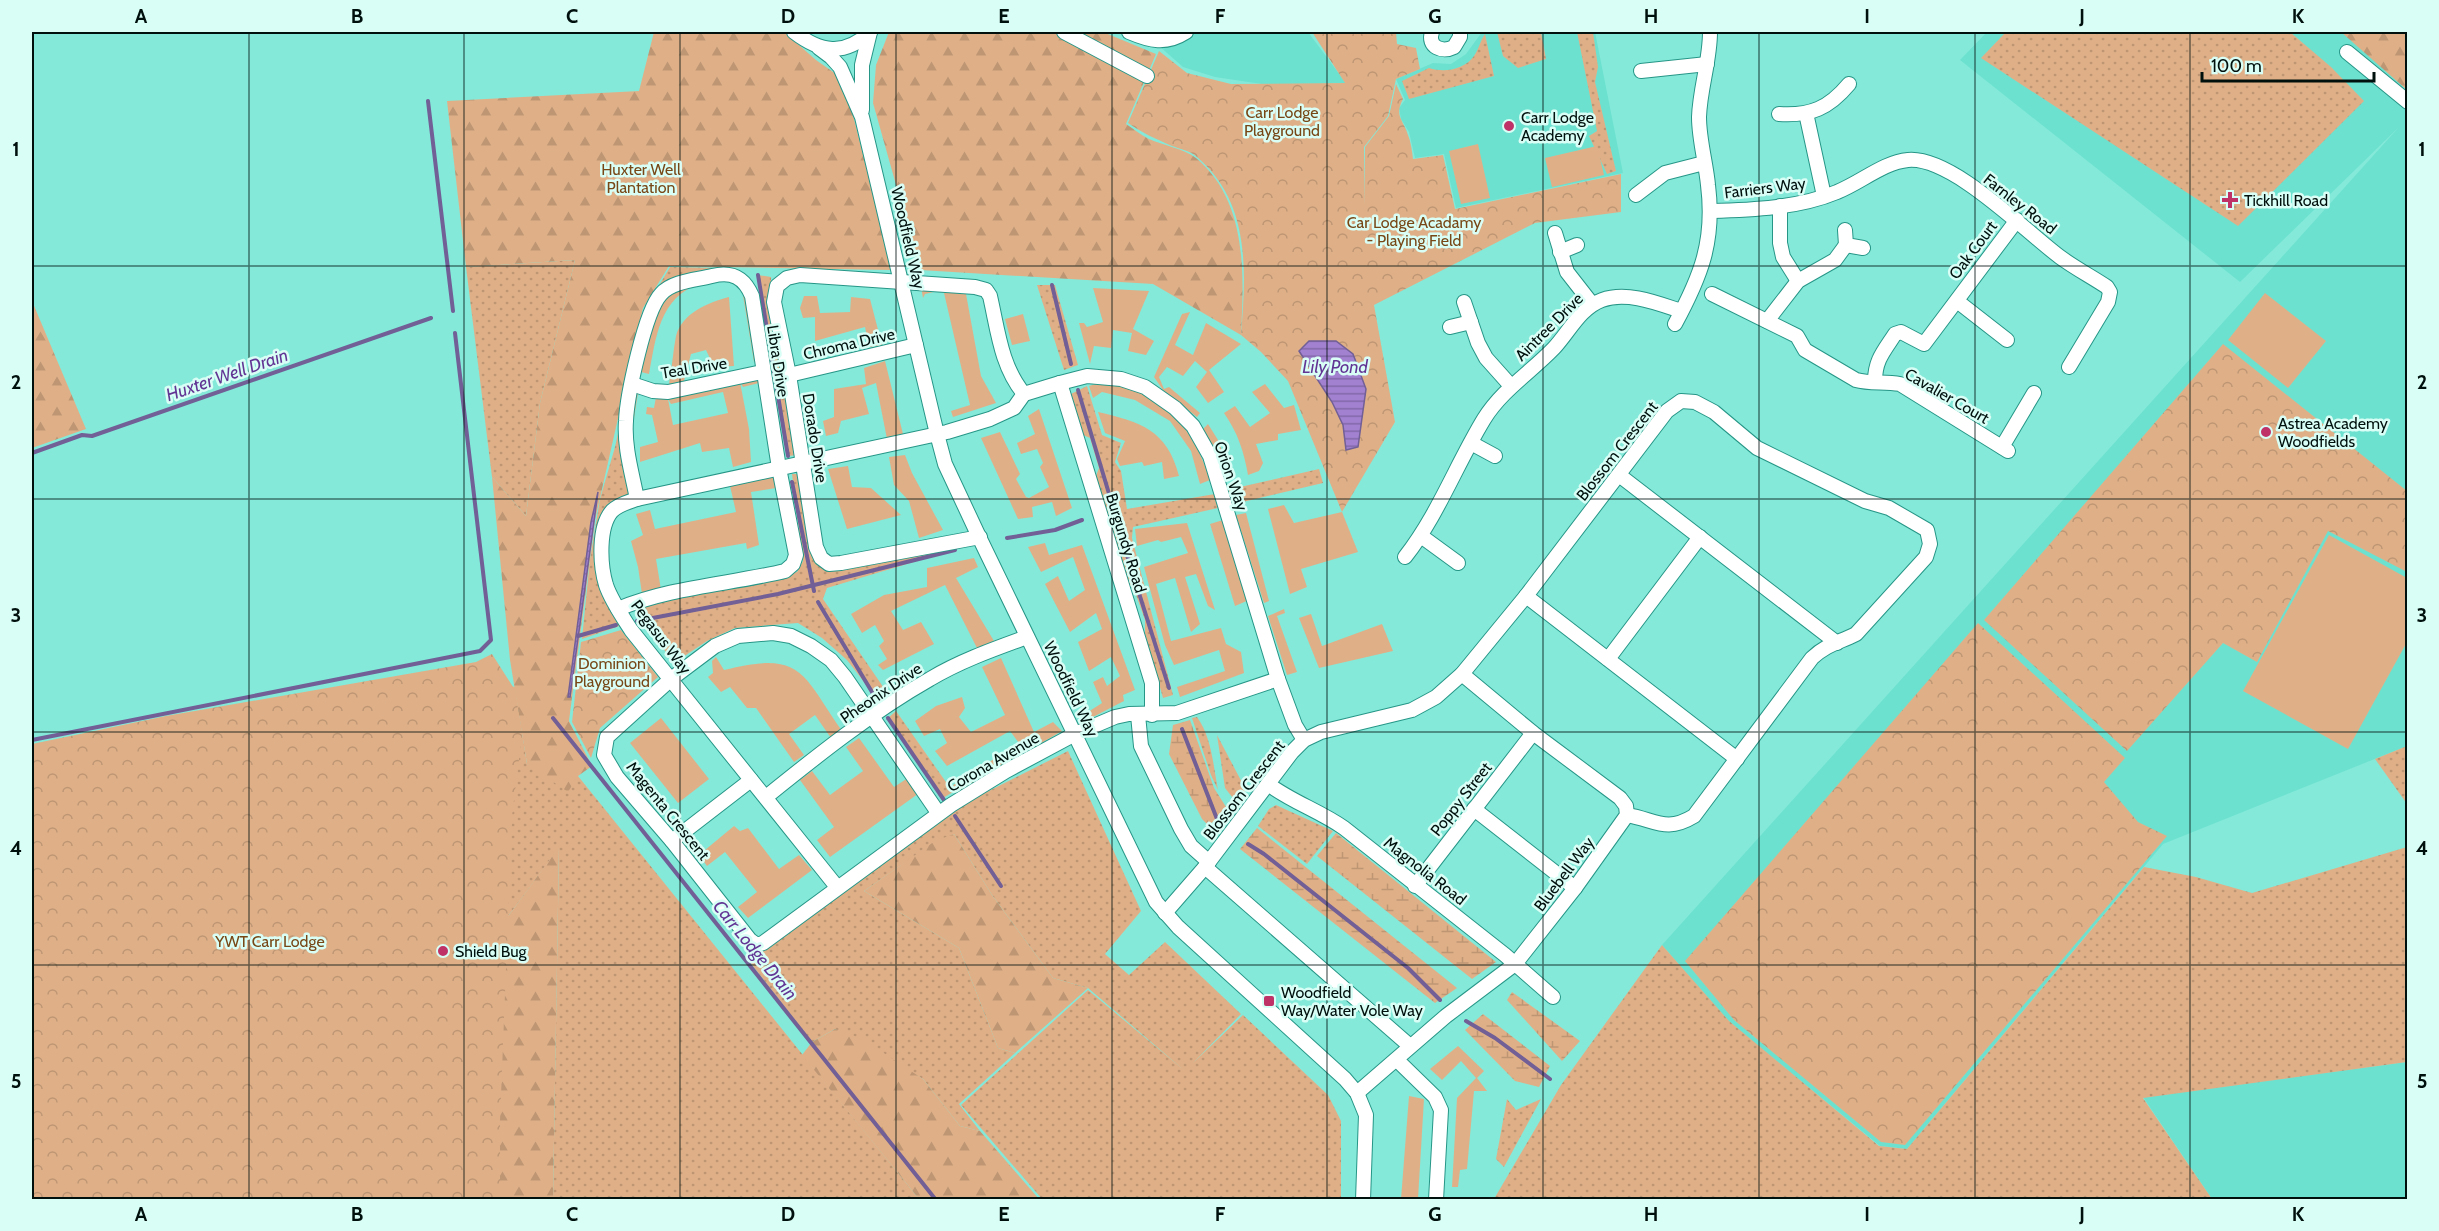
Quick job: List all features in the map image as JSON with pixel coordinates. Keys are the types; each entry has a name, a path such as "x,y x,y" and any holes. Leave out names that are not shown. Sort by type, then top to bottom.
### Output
{"street":[{"name":"Woodfield Way","path":"794,32 831,57 840,67 862,117 945,464 1027,637 1147,882 1165,913 1345,1079 1357,1093 1366,1115 1363,1200"},
{"name":"Woodfield Way","path":"862,117 862,65 870,32"},
{"path":"819,48 848,47 870,32"},
{"path":"1064,32 1147,76"},
{"path":"1129,32 1163,42 1186,32"},
{"path":"1432,32 1430,37 1432,42 1436,48 1442,50 1454,47 1462,34"},
{"path":"1710,32 1699,116 1711,211"},
{"path":"2348,52 2408,102"},
{"path":"1641,71 1707,64"},
{"path":"1779,114 1818,110 1836,99 1849,84"},
{"path":"1806,113 1824,196"},
{"name":"Farnley Road","path":"1824,196 1856,184 1893,164 1908,160 1936,165 1982,193 2060,257 2107,287 2110,292 2108,302 2069,367"},
{"path":"1636,195 1665,173 1704,163"},
{"name":"Farriers Way","path":"1711,211 1780,206 1824,196"},
{"path":"1780,206 1780,243 1783,256 1798,281"},
{"name":"Aintree Drive","path":"1405,557 1421,536 1485,418 1511,386 1556,346 1592,304 1618,296 1656,302 1678,318 1695,286 1705,258 1710,235 1711,211"},
{"name":"Oak Court","path":"1875,381 1875,367 1895,333 1901,332 1924,344 2017,220"},
{"path":"1767,321 1798,281 1835,260 1846,245 1845,230"},
{"path":"1555,234 1567,272 1592,304"},
{"path":"1560,252 1577,245"},
{"path":"1846,245 1863,248"},
{"name":"Libra Drive","path":"618,609 635,602 786,571 794,564 796,555 749,290 747,284 736,276 723,273 674,285 662,293 651,309 632,384 626,421 627,447 637,499"},
{"name":"Dorado Drive","path":"901,282 800,275 787,278 777,286 774,302 789,375 816,547 821,558 828,564 980,537"},
{"path":"901,282 975,287 986,290 990,296 1005,363 1012,381 1024,394"},
{"name":"Cavalier Court","path":"1712,294 1797,336 1805,350 1856,380 1900,384 2005,449 2034,393"},
{"name":"Oak Court","path":"1957,301 2007,340"},
{"path":"1464,302 1486,358 1511,386"},
{"path":"1450,327 1471,322"},
{"name":"Chroma Drive","path":"789,375 916,345"},
{"name":"Teal Drive","path":"632,384 653,391 668,392 762,372"},
{"name":"Orion Way","path":"936,434 990,419 1014,408 1024,394 1087,376 1121,379 1145,387 1175,408 1193,426 1210,456 1278,679 1295,724 1304,740"},
{"name":"Burgundy Road","path":"1060,383 1152,683 1141,746 1176,819 1191,846 1207,864 1410,1046"},
{"name":"Blossom Crescent","path":"1165,913 1207,864 1304,740 1321,732 1412,710 1436,697 1462,674 1526,596 1667,411 1681,401 1695,402 1714,412 1757,448 1865,501 1889,508 1927,530 1930,544 1926,557 1856,634 1825,646 1812,658 1694,816 1679,825 1664,826 1628,815"},
{"name":"Pegasus Way","path":"837,887 631,630 606,585 601,544 605,525 612,512 623,504 637,499 936,434"},
{"path":"1471,443 1495,456"},
{"path":"1619,475 1837,643"},
{"path":"1421,536 1458,563"},
{"path":"1608,658 1700,537"},
{"path":"1526,596 1737,759"},
{"name":"Magenta Crescent","path":"757,945 750,940 672,841 617,777 604,755 607,737 671,679 716,646 738,636 773,633 791,636 831,660 874,716 939,814"},
{"name":"Pheonix Drive","path":"766,797 874,716 931,678 986,652 1027,637"},
{"path":"1462,674 1533,733 1620,798 1626,806 1628,815"},
{"name":"Corona Avenue","path":"757,945 939,814 1006,771 1075,734 1115,717 1177,713 1278,679"},
{"name":"Poppy Street","path":"1415,886 1533,733"},
{"path":"672,841 751,780"},
{"name":"Magnolia Road","path":"1268,784 1289,800 1337,823 1515,964 1552,997"},
{"path":"1474,809 1575,888"},
{"name":"Bluebell Way","path":"1357,1093 1397,1060 1410,1046 1515,964 1575,888 1628,815"},
{"path":"1397,1060 1436,1097 1441,1110 1436,1200"}],"shaded area":[{"path":"1143,32 1308,32 1346,83 1275,86 1215,77 1183,67"},
{"name":"Carr Lodge Academy","path":"1482,32 1595,32 1623,173 1456,208 1444,154 1415,158 1409,132 1401,119 1399,108 1405,100 1396,79 1433,63 1451,64 1466,54"},
{"name":"Astrea Academy Woodfields","path":"1987,32 2407,32 2407,746 2163,844 1907,1149 1880,1146 1729,1022 1662,945 2399,127 2240,282 1960,60"},
{"path":"2407,1062 2407,1199 2212,1199 2143,1097"}],"green space":[{"name":"Huxter Well Plantation","path":"654,32 784,32 836,74 853,115 892,270 669,266 643,308 595,520 569,721 592,766 578,776 568,792 527,764 510,660 492,477 526,516 540,403 575,260 466,267 447,101 639,91"},
{"path":"889,32 1103,32 1156,54 1126,124 1149,139 1196,158 1213,175 1225,195 1234,217 1242,264 1241,335 1153,284 920,270 873,103 876,65"},
{"path":"1312,32 1396,32 1397,44 1416,48 1420,69 1396,79 1388,116 1364,147 1365,205 1365,147 1389,116 1396,84 1403,99 1399,114 1410,141 1413,159 1443,155 1455,209 1621,174 1621,212 1535,223 1374,305 1395,422 1342,512 1288,381 1261,352 1241,335 1244,263 1236,217 1227,195 1215,175 1195,155 1155,138 1128,123 1159,51 1187,73 1231,84 1345,83"},
{"path":"1497,32 1541,32 1546,59 1518,68 1503,56"},
{"path":"1577,32 1593,32 1598,67 1595,82 1616,171 1607,174 1589,136 1597,131"},
{"name":"Tickhill Road","path":"2006,32 2290,32 2331,67 2364,101 2238,226 1981,58"},
{"path":"2341,32 2407,32 2407,90"},
{"path":"1485,34 1494,76 1409,99 1402,81 1429,68 1447,70 1465,64 1474,56"},
{"name":"Carr Lodge Playground","path":"1282,115 1283,136 1248,137 1248,116"},
{"path":"1478,144 1490,198 1461,204 1449,151"},
{"path":"1597,146 1604,175 1552,187 1545,158"},
{"path":"575,260 540,403 526,516 492,477 466,267"},
{"path":"670,267 725,268 675,283 630,383 635,497 622,501 600,545 625,624 582,639 590,559 600,499 615,447 645,309"},
{"path":"722,275 746,286 759,362 754,362 742,289 728,280 700,284 686,290 676,298 662,320 657,333 649,374 641,372 654,311 664,295"},
{"path":"758,275 771,277 771,307 798,455 788,456"},
{"path":"1037,285 1055,285 1078,365 1064,370"},
{"path":"921,287 962,290 966,294 981,376 996,403 953,417 951,411 970,405 944,293 938,291 925,294 923,298"},
{"path":"1093,288 1149,291 1133,329 1154,341 1146,355 1128,351 1132,333 1113,330 1111,348 1094,346 1090,364 1079,323 1084,323 1087,327 1103,322"},
{"path":"2265,293 2326,341 2288,388 2228,340"},
{"path":"804,296 817,296 820,313 850,312 851,297 870,299 882,345 869,347 865,327 815,341 815,317 803,318 800,308"},
{"path":"729,297 734,366 714,367 706,350 691,354 684,381 669,384 679,328 690,315 705,305"},
{"path":"32,301 86,429 32,448"},
{"path":"1190,312 1175,345 1193,355 1206,323 1241,344 1209,370 1224,392 1208,403 1196,387 1207,372 1195,361 1183,376 1167,367 1159,377 1164,389 1169,387 1200,413 1197,417 1163,390 1154,377 1182,314"},
{"path":"1023,314 1030,341 1012,345 1005,319"},
{"path":"2223,344 2407,491 2407,572 2328,531 2257,662 2223,643 2127,751 1984,620"},
{"path":"885,361 903,434 887,439 876,383 862,388 869,414 841,421 838,433 826,436 823,421 834,417 834,389 866,384 864,368"},
{"path":"761,374 763,382 743,387 740,382 749,429 751,462 733,467 729,448 702,452 700,443 640,462 640,447 658,442 652,415 646,414 647,407 654,408 656,397 638,393 634,418 628,417 632,385 653,392","holes":["723,392 728,413 673,425 668,399 671,404"]},
{"path":"1099,383 1140,392 1171,412 1194,442 1210,480 1200,484 1191,451 1170,421 1135,400 1102,392 1093,398 1089,386"},
{"path":"1265,384 1284,408 1294,405 1301,430 1278,434 1278,440 1256,444 1263,463 1259,471 1248,475 1240,443 1224,413 1235,406 1250,427 1270,413 1252,392"},
{"path":"1087,386 1102,435 1121,443 1115,462 1121,471 1127,509 1215,494 1218,508 1133,527 1132,538 1173,695 1163,698 1145,634 1145,620 1135,592 1130,585 1096,476 1099,468 1090,438 1083,435 1071,394"},
{"path":"1039,409 1072,508 1056,516 1052,502 1032,507 1033,517 1018,519 981,438 1000,432 1020,474 1016,479 1026,497 1029,498 1049,487 1040,467 1043,463 1037,449 1021,454 1017,443 1035,434 1028,416"},
{"path":"1098,412 1127,420 1150,430 1167,448 1179,476 1164,479 1162,462 1144,466 1142,462 1120,466 1117,459 1125,441 1105,433"},
{"path":"1208,424 1218,440 1232,478 1223,479 1219,462 1203,429"},
{"path":"905,455 912,473 943,530 919,538 909,501 894,485 889,457"},
{"path":"848,466 852,487 871,488 901,515 847,529 828,469"},
{"path":"1319,469 1323,483 1230,505 1227,490"},
{"path":"792,474 800,474 826,568 953,546 957,549 827,588 823,599 888,694 878,700 847,660 822,638 798,623 735,628 707,641 674,663 637,613 645,606 797,572 803,561"},
{"path":"774,476 776,488 751,492 759,545 747,549 746,543 656,559 661,590 642,594 631,541 643,535 636,514 650,510 655,529 736,512 730,486"},
{"path":"1284,505 1294,523 1342,512 1358,552 1301,569 1307,587 1290,594 1268,509"},
{"path":"1246,513 1269,601 1264,603 1236,515"},
{"path":"1223,520 1249,600 1235,606 1210,524"},
{"path":"1187,523 1215,610 1208,606 1196,574 1185,577 1200,624 1191,632 1175,578 1156,584 1171,641 1221,628 1226,644 1241,652 1244,673 1180,697 1177,687 1225,671 1219,650 1174,665 1165,645 1144,567 1188,553 1181,537 1137,546 1135,529"},
{"path":"2329,535 2407,578 2407,642 2348,749 2243,691"},
{"path":"1045,543 1049,555 1082,545 1135,690 1123,695 1124,701 1091,718 1088,712 1102,703 1093,682 1103,677 1107,686 1120,676 1111,657 1089,671 1078,642 1102,629 1096,613 1070,632 1045,584 1058,576 1069,601 1085,590 1073,557 1041,572 1028,547"},
{"path":"974,558 978,567 956,578 994,641 977,648 945,585 891,611 903,630 921,622 934,644 883,670 878,665 887,659 879,646 884,641 875,625 862,633 851,614 884,595 927,587 927,568"},
{"path":"1284,609 1285,613 1277,616 1297,672 1287,675 1268,616"},
{"path":"1311,614 1322,646 1382,624 1393,651 1319,668 1299,618"},
{"path":"1978,623 2125,758 2104,782 2138,822 2167,836 1905,1145 1881,1142 1734,1020 1685,961"},
{"name":"Dominion Playground","path":"621,630 658,677 600,728 591,758 572,722 581,642"},
{"name":"YWT Carr Lodge","path":"492,654 515,690 522,735 512,816 500,1121 500,1199 32,1199 32,744 166,716 476,662"},
{"path":"716,657 724,670 770,663 786,665 798,672 808,681 842,731 831,738 815,715 789,734 804,755 794,762 756,708 747,708 730,687 721,692 708,677 713,673 712,661"},
{"path":"1001,658 1034,732 1053,722 1062,731 957,792 953,785 1019,743 1010,731 947,766 935,751 947,743 940,729 924,736 915,721 936,706 962,697 965,708 959,717 971,732 1005,715 982,667"},
{"path":"483,680 515,687 527,764 578,776 919,1199 553,1199 559,848 509,915 462,925 32,1200"},
{"path":"896,711 953,792 943,798 888,718"},
{"path":"1197,717 1209,743 1218,790 1192,718"},
{"path":"661,718 709,779 678,803 630,743"},
{"path":"1190,720 1214,788 1228,810 1217,824 1213,822 1208,825 1202,819 1169,754 1173,725"},
{"path":"1217,735 1246,790 1236,802 1225,788"},
{"path":"859,738 894,787 911,776 922,791 830,857 817,840 834,827 800,780 812,771 830,795 863,771 846,747"},
{"path":"2407,746 2407,804 2375,759"},
{"path":"1068,751 1141,911 1105,954 1129,975 1165,942 1241,1014 1193,1063 1243,1015 1328,1095 1341,1121 1341,1199 1042,1199 961,1105 1088,990 1185,1071 1088,988 1053,978 992,895 954,834 900,866 864,891 959,948 998,1048 1015,1053 959,1104 980,1131 960,1126 923,1079 835,1029 812,1042 749,961 955,808"},
{"path":"1276,805 1333,831 1307,864 1258,826 1269,809"},
{"path":"734,826 740,831 748,828 779,869 799,855 812,870 748,918 738,907 757,892 725,852 707,866 699,855"},
{"path":"1257,828 1457,988 1435,1003 1240,849"},
{"path":"1336,833 1496,962 1472,979 1317,856"},
{"path":"954,834 992,895 1053,978 1088,988 1015,1053 998,1048 959,948 864,891 935,841"},
{"path":"559,847 553,1199 461,1199 462,925 509,915"},
{"path":"2407,847 2407,1062 2143,1098 2212,1199 1494,1199 1561,1085 1662,945 1729,1021 1879,1146 1907,1149 2144,867 2196,877 2252,893"},
{"path":"1512,992 1580,1041 1562,1061 1507,1000"},
{"path":"1483,1014 1550,1066 1539,1087 1515,1081 1465,1030"},
{"path":"835,1029 864,1040 923,1079 960,1126 980,1131 1039,1199 919,1199 802,1055 812,1042"},
{"path":"1458,1046 1484,1071 1477,1078 1487,1091 1474,1091 1467,1169 1460,1170 1458,1187 1452,1187 1457,1098 1476,1078 1461,1061 1442,1080 1430,1069"},
{"path":"1409,1096 1424,1099 1418,1199 1401,1199"},
{"path":"1507,1099 1516,1110 1541,1099 1504,1167 1496,1159"}],"water":[{"name":"Lily Pond","path":"1309,341 1336,341 1353,354 1366,389 1358,447 1346,450 1343,425 1332,402 1299,351"},
{"path":"598,492 570,697 568,697 591,522"}],"waterway":[{"path":"428,101 453,311"},
{"path":"758,275 788,456"},
{"path":"1052,285 1071,364"},
{"name":"Huxter Well Drain","path":"32,453 82,435 92,436 431,318"},
{"path":"32,740 480,651 491,640 455,333"},
{"path":"1078,390 1113,507"},
{"path":"792,482 814,591"},
{"path":"1007,538 1055,530 1082,520"},
{"path":"1120,533 1169,688"},
{"path":"637,621 778,594 955,550"},
{"path":"818,602 878,702"},
{"path":"578,636 616,625"},
{"name":"Carr Lodge Drain","path":"553,718 936,1200"},
{"path":"888,718 944,800"},
{"path":"1182,729 1217,819"},
{"path":"955,816 1001,886"},
{"path":"1248,844 1264,854 1408,968 1440,1000"},
{"path":"1466,1021 1495,1038 1550,1079"}],"place":[{"name":"Carr Lodge Academy","path":"1509,126"},
{"name":"Tickhill Road","path":"2230,200"},
{"name":"Astrea Academy Woodfields","path":"2266,432"},
{"name":"Shield Bug","path":"443,951"},
{"name":"Woodfield Way/Water Vole Way","path":"1269,1001"}],"park label":[{"name":"Car Lodge Acadamy - Playing Field","path":"1414,231"}]}
